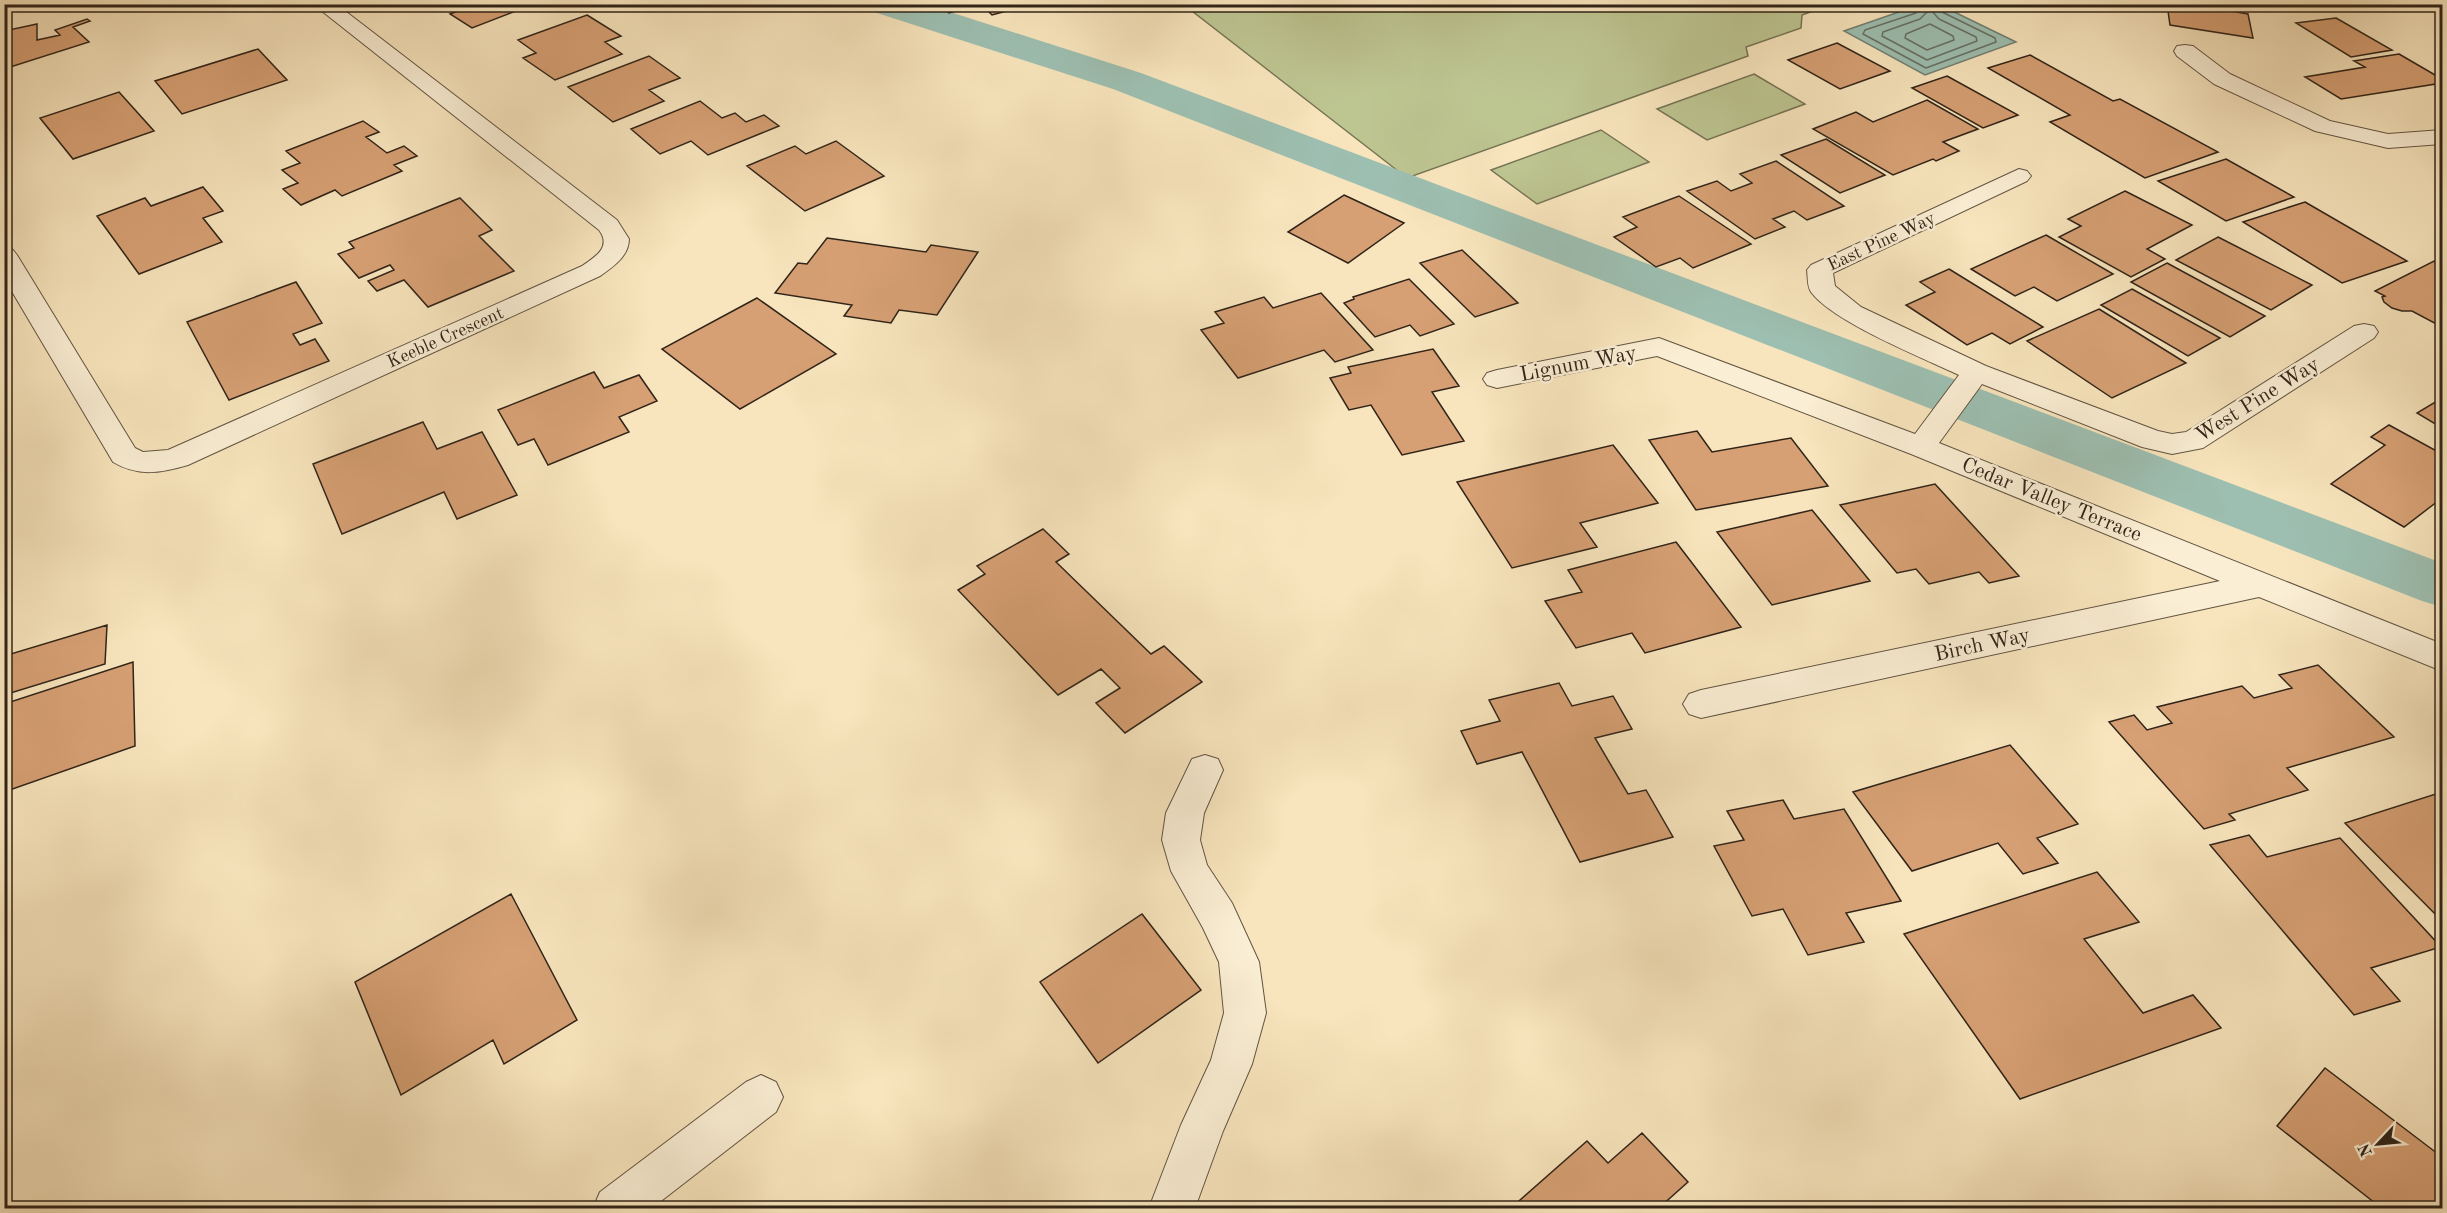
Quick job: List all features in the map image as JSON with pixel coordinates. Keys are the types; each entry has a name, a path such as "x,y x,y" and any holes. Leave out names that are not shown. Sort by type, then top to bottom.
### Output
{"street":[{"name":"Keeble Crescent","path":"4,255 124,455 132,461 145,463 177,458 591,271 605,262 614,252 618,242 615,232 608,225 323,4"},
{"path":"2185,51 2222,79 2323,126 2388,141 2442,137"},
{"name":"East Pine Way","path":"1976,372 1852,313 1822,289 1820,270 2019,176"},
{"name":"West Pine Way","path":"1976,372 2152,440 2172,444 2193,441 2364,332"},
{"name":"Lignum Way","path":"1497,379 1659,347"},
{"name":"Cedar Valley Terrace","path":"1659,347 1921,447 2442,658"},
{"path":"1921,447 1976,372"},
{"name":"Birch Way","path":"1701,704 2263,584"},
{"path":"1172,1209 1203,1125 1231,1064 1245,1013 1239,962 1218,916 1190,871 1181,840 1185,813 1205,770"},
{"path":"616,1209 761,1097"}],"green space":[{"path":"1214,4 1819,4 1821,8 1802,15 1801,28 1746,47 1748,56 1407,178 1192,11"},
{"path":"1754,74 1805,104 1707,140 1657,109"},
{"path":"1601,130 1649,162 1537,204 1491,170"}],"water":[{"path":"1922,4 1940,5 2016,42 1925,75 1844,31"}],"building":[{"path":"476,4 534,4 472,28 450,14"},
{"path":"941,4 979,4 949,13"},
{"path":"981,4 1028,4 1029,5 992,15"},
{"path":"2167,4 2190,4 2248,14 2253,38 2170,25"},
{"path":"587,15 621,36 605,42 622,54 555,80 523,58 536,53 518,40"},
{"path":"2336,18 2392,50 2351,57 2296,23"},
{"path":"87,19 90,21 73,27 89,42 4,69 4,31 37,24 37,40 60,35 55,30"},
{"path":"1837,43 1890,71 1840,89 1788,60"},
{"path":"258,49 287,80 182,114 155,81"},
{"path":"2399,54 2442,79 2442,83 2341,99 2305,77 2365,67 2354,61"},
{"path":"2030,55 2113,101 2120,99 2218,152 2145,178 2050,122 2070,115 1988,68"},
{"path":"649,56 680,78 649,90 664,101 613,122 568,87"},
{"path":"1947,76 2018,115 1983,128 1912,88"},
{"path":"119,92 154,131 73,159 40,118"},
{"path":"1927,100 1978,129 1943,142 1959,151 1893,175 1813,129 1856,112 1873,122"},
{"path":"700,101 722,118 735,113 746,122 764,115 779,126 708,155 691,141 660,154 631,129"},
{"path":"363,121 379,132 366,137 387,153 404,146 417,156 394,165 402,171 342,196 335,190 301,205 283,189 298,183 282,170 300,163 286,151"},
{"path":"1826,139 1885,175 1840,193 1781,155"},
{"path":"836,141 884,176 805,211 747,166 795,146 806,154"},
{"path":"2226,159 2294,197 2226,221 2158,181"},
{"path":"1776,161 1844,206 1807,220 1794,211 1773,219 1785,227 1755,239 1687,191 1717,181 1731,191 1752,183 1740,174"},
{"path":"203,187 223,211 203,218 222,242 139,274 97,216 145,198 151,206"},
{"path":"2125,191 2192,225 2147,249 2165,259 2131,277 2059,237 2081,226 2068,219"},
{"path":"1344,195 1404,223 1348,263 1288,232"},
{"path":"1679,196 1751,244 1693,268 1680,258 1656,267 1614,237 1637,227 1623,217"},
{"path":"460,198 492,230 479,236 514,271 428,307 404,280 377,291 368,281 394,270 390,265 359,278 338,254 354,248 349,242"},
{"path":"2305,202 2407,261 2342,283 2243,222"},
{"path":"2046,235 2113,274 2057,301 2034,287 2015,296 1971,269"},
{"path":"2218,237 2312,285 2271,310 2176,260"},
{"path":"827,238 926,252 931,245 978,252 937,315 899,310 891,323 844,316 852,305 775,293 798,263 807,264"},
{"path":"1462,250 1518,303 1475,317 1420,263"},
{"path":"2434,261 2442,266 2442,327 2412,311 2392,308 2384,302 2382,297 2385,296 2375,291"},
{"path":"2167,263 2265,316 2230,337 2131,282"},
{"path":"1949,269 2043,327 2010,344 1992,333 1967,345 1906,305 1935,292 1920,282"},
{"path":"1409,279 1454,324 1420,336 1410,325 1375,337 1344,303 1354,299 1353,297"},
{"path":"296,282 322,323 293,334 300,345 315,339 329,361 229,400 187,322"},
{"path":"2132,289 2220,338 2188,356 2101,305"},
{"path":"1321,293 1373,350 1335,362 1324,350 1238,378 1201,330 1224,323 1215,312 1264,297 1273,308"},
{"path":"757,298 836,354 740,409 662,349"},
{"path":"2099,309 2186,363 2112,398 2027,341"},
{"path":"1433,349 1459,386 1432,392 1464,441 1402,455 1371,405 1349,410 1330,378 1351,373 1348,367"},
{"path":"594,372 604,388 639,375 657,401 619,417 629,432 548,465 534,439 518,445 498,410"},
{"path":"2442,398 2442,428 2417,413"},
{"path":"423,422 437,449 482,432 517,495 457,519 444,492 342,534 313,464"},
{"path":"2389,425 2442,454 2442,498 2404,527 2331,484 2385,445 2371,437"},
{"path":"1697,431 1712,452 1791,438 1828,486 1696,510 1649,440"},
{"path":"1613,445 1658,503 1580,523 1597,547 1512,568 1457,482"},
{"path":"1935,484 2019,576 1989,583 1979,572 1929,584 1916,569 1897,573 1840,505"},
{"path":"1812,510 1870,581 1772,605 1717,532"},
{"path":"1043,529 1069,554 1056,562 1151,654 1164,646 1202,682 1125,733 1096,703 1120,688 1101,669 1058,695 958,590 985,574 977,566"},
{"path":"1676,542 1741,627 1645,653 1632,633 1576,648 1545,601 1582,592 1568,570"},
{"path":"107,625 105,664 4,695 4,656"},
{"path":"133,662 135,746 4,792 4,704"},
{"path":"2318,665 2394,737 2287,768 2308,790 2229,814 2235,820 2204,829 2109,722 2134,715 2147,730 2172,723 2157,707 2242,686 2254,698 2292,688 2279,675"},
{"path":"1559,683 1572,706 1613,696 1632,729 1595,738 1628,794 1646,790 1673,837 1580,862 1522,752 1477,764 1461,731 1500,721 1489,700"},
{"path":"2010,745 2078,824 2037,838 2058,863 2023,874 1998,843 1912,871 1853,792"},
{"path":"2442,792 2442,921 2345,823"},
{"path":"1783,800 1794,819 1844,809 1901,901 1846,913 1864,942 1808,955 1783,909 1752,916 1714,846 1744,840 1727,811"},
{"path":"2249,835 2267,857 2340,838 2441,947 2371,968 2400,1001 2354,1015 2210,845"},
{"path":"2097,872 2139,922 2084,939 2143,1013 2193,995 2221,1028 2020,1099 1904,934"},
{"path":"511,894 577,1020 504,1064 493,1040 401,1095 355,982"},
{"path":"1142,914 1201,990 1098,1063 1040,982"},
{"path":"2325,1068 2442,1157 2442,1208 2379,1208 2277,1126"},
{"path":"1642,1133 1688,1182 1661,1208 1511,1208 1587,1141 1608,1163"}],"waterway":[{"path":"887,4 1127,81 2442,586"}]}
